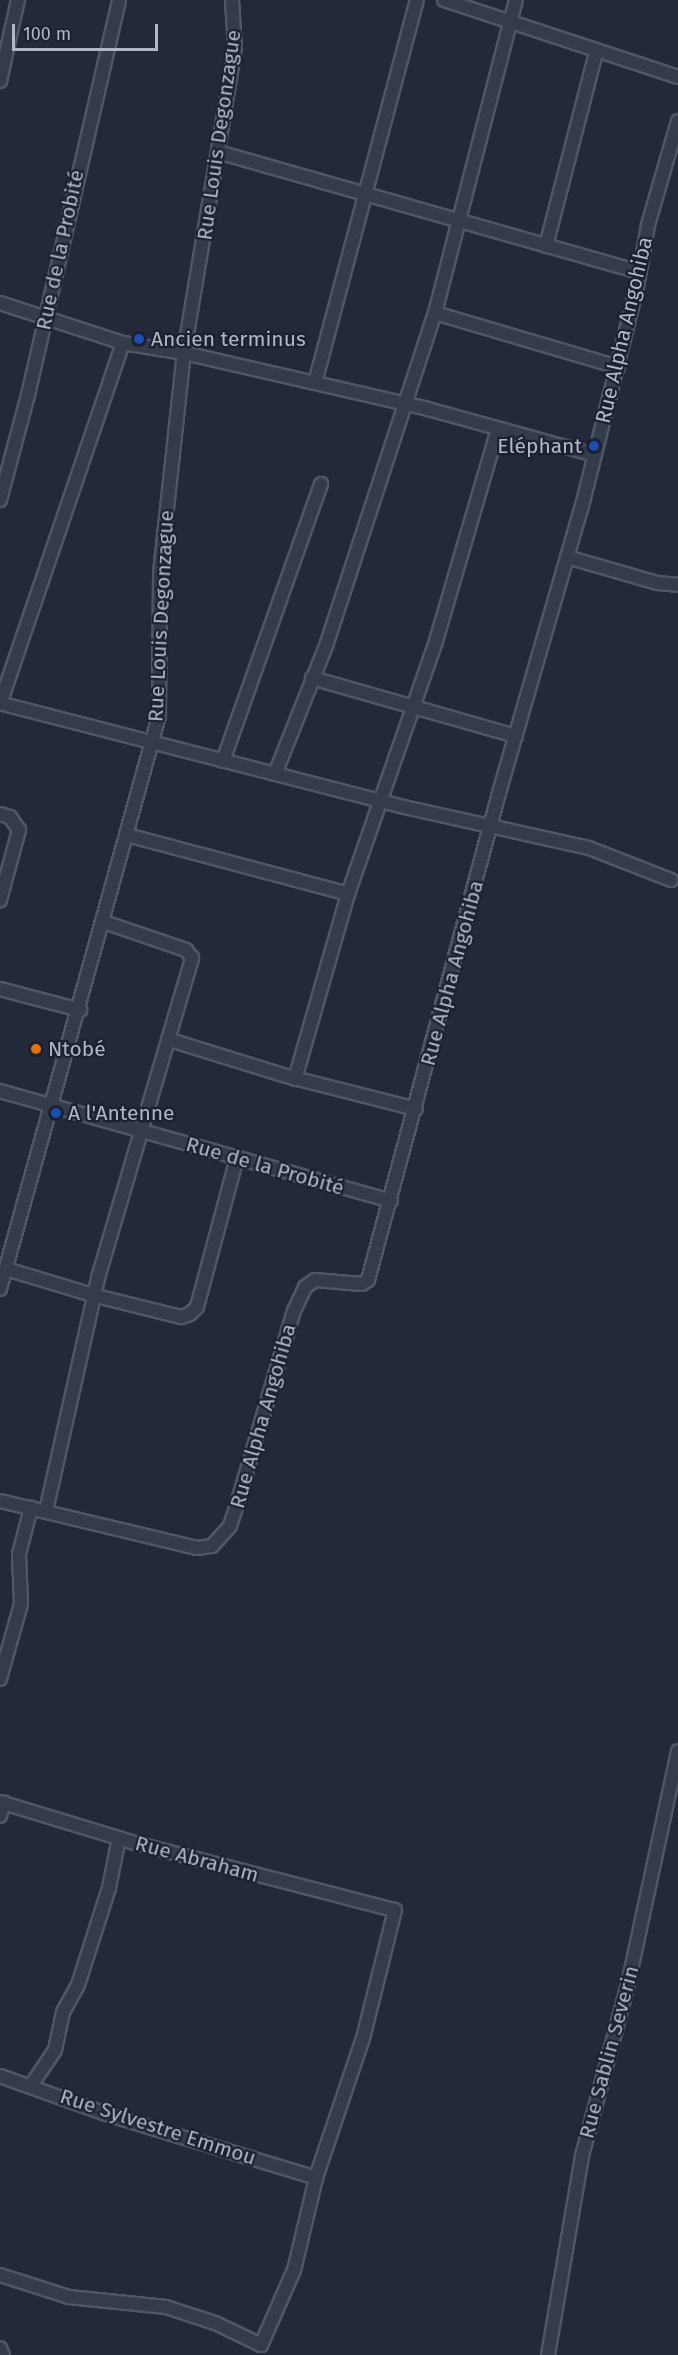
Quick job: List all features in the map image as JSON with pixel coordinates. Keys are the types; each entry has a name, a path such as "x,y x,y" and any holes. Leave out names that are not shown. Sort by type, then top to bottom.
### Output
{"street":[{"path":"0,81 18,0"},
{"name":"Rue de la Probité","path":"0,500 46,318 119,0"},
{"name":"Rue Louis Degonzague","path":"0,1288 154,743 160,695 160,573 184,353 218,152 236,24 232,0"},
{"path":"236,24 243,0"},
{"path":"315,383 417,0"},
{"path":"444,0 511,21 596,52 678,77"},
{"path":"275,774 327,643 435,313 516,0"},
{"path":"546,246 596,52"},
{"name":"Rue Alpha Angohiba","path":"0,1501 197,1548 212,1546 221,1538 235,1511 294,1311 304,1287 315,1280 362,1284 368,1280 490,828 595,455 618,367 648,225 678,121"},
{"path":"218,152 639,272"},
{"path":"0,303 123,343 184,353 404,404 595,455"},
{"path":"435,313 618,367"},
{"path":"123,343 1,704 383,802 490,828 589,848 671,880"},
{"path":"295,1079 348,894 383,802 414,706 498,429"},
{"path":"223,761 321,484"},
{"path":"567,557 657,583 678,585"},
{"path":"312,678 516,736"},
{"path":"0,814 10,817 19,830 0,900"},
{"path":"127,835 348,894"},
{"path":"46,1511 96,1296 192,958 186,950 104,922"},
{"path":"0,989 80,1010"},
{"path":"170,1040 295,1079 416,1109"},
{"name":"Rue de la Probité","path":"0,1091 391,1201"},
{"path":"6,1269 96,1296 181,1317 190,1314 197,1307 237,1158"},
{"path":"0,1679 21,1604 19,1554 31,1508"},
{"name":"Rue Sablin Severin","path":"548,2355 582,2156 629,1980 678,1751"},
{"path":"0,1816 2,1803"},
{"name":"Rue Abraham","path":"2,1803 118,1838 395,1910 363,2038 316,2178"},
{"path":"32,2084 55,2050 63,2012 81,1977 109,1888 118,1838"},
{"name":"Rue Sylvestre Emmou","path":"0,2076 32,2084 106,2114 316,2178"},
{"path":"0,2275 69,2297 166,2307 215,2323 261,2345 294,2270 316,2178"},
{"path":"0,2348 3,2355"}],"place":[{"name":"Ancien terminus","path":"139,339"},
{"name":"Eléphant","path":"594,446"},
{"name":"Ntobé","path":"36,1049"},
{"name":"A l'Antenne","path":"56,1113"}]}
